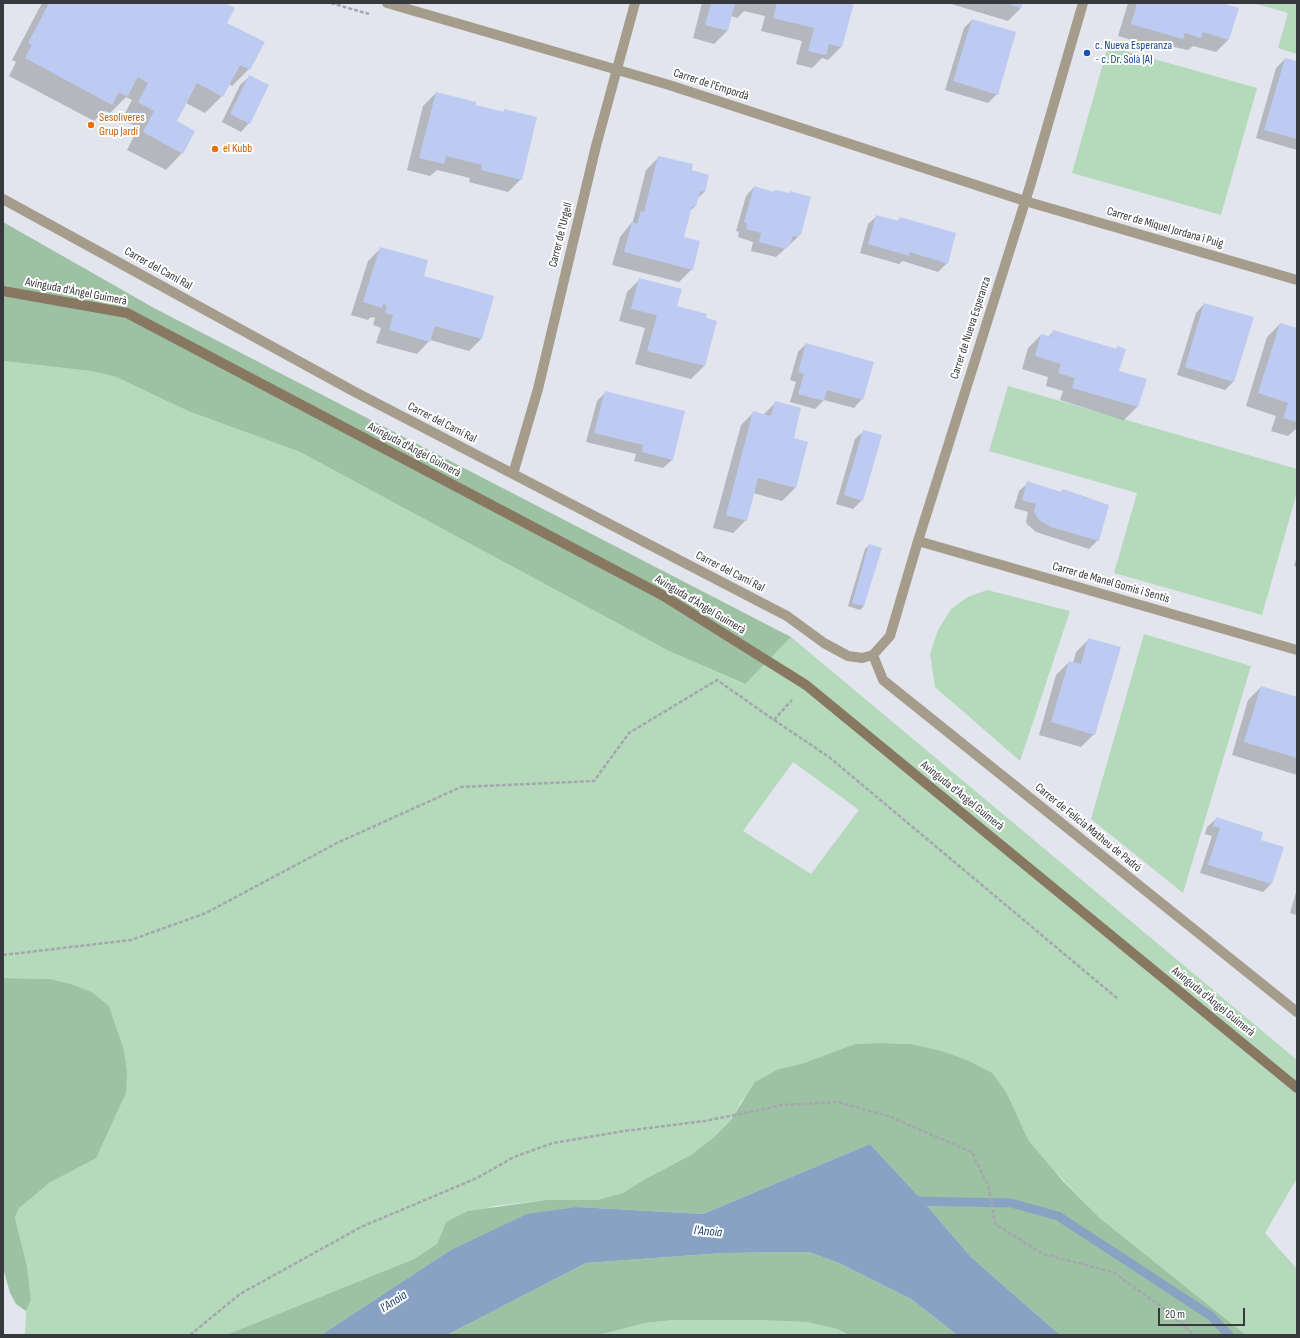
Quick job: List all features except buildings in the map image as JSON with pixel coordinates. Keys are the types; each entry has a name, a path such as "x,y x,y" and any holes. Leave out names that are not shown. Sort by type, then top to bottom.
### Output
{"street":[{"name":"Carrer de l'Empordà","path":"387,3 616,70 1025,201"},
{"name":"Carrer de l'Urgell","path":"513,474 538,389 616,70 634,3"},
{"name":"Carrer de Nueva Esperanza","path":"873,655 890,636 918,541 1025,201 1083,3"},
{"name":"Carrer del Camí Ral","path":"3,199 346,388 787,616 824,643 848,656 862,658 873,655"},
{"name":"Carrer de Miquel Jordana i Puig","path":"1025,201 1297,280"},
{"name":"Avinguda d'Àngel Guimerà","path":"3,291 127,314 662,595 806,685 1297,1088"},
{"name":"Carrer de Manel Gomis i Sentís","path":"918,541 1297,650"},
{"name":"Carrer de Felícia Matheu de Padró","path":"873,655 883,680 1297,1012"}],"path":[{"path":"3,955 131,940 206,913 337,843 461,787 594,781 629,733 717,680 829,757 1118,998"},
{"path":"774,720 806,685"},
{"path":"190,1335 240,1294 361,1227 477,1178 514,1157 553,1143 704,1120 783,1105 838,1102 888,1116 972,1152 989,1188 995,1224 1043,1254 1113,1272 1166,1310 1194,1335"}],"green space":[{"path":"1253,3 1297,3 1297,54 1278,48 1288,13"},
{"path":"1108,46 1257,88 1221,215 1072,173"},
{"path":"3,222 154,308 791,637 745,684 669,651 300,452 188,411 116,377 91,371 3,361"},
{"path":"3,361 91,371 116,377 188,411 300,452 669,651 744,684 791,637 1297,1060 1297,1178 1265,1233 1297,1269 1297,1335 1246,1335 1101,1219 1045,1161 1029,1141 1018,1117 967,1060 911,1044 880,1043 855,1044 804,1063 779,1069 742,1100 730,1121 713,1138 691,1155 645,1179 623,1193 597,1200 546,1200 494,1206 446,1222 437,1244 414,1259 226,1335 25,1335 26,1311 31,1300 27,1266 15,1218 19,1208 27,1199 49,1183 71,1171 106,1135 117,1113 127,1071 124,1050 109,1006 92,992 71,984 50,979 3,978","holes":["793,762 859,810 811,874 743,831"]},
{"path":"1008,386 1297,469 1297,492 1262,615 1114,573 1137,493 989,451"},
{"path":"987,590 1070,611 1020,761 935,687 930,654 938,630 951,609 968,597"},
{"path":"1144,634 1251,666 1183,893 1091,819"},
{"path":"3,978 50,979 71,984 92,992 109,1006 124,1050 127,1071 126,1093 96,1158 49,1183 19,1208 15,1218 27,1266 31,1300 26,1311 16,1304 10,1293 3,1268"},
{"path":"855,1044 911,1044 941,1051 967,1060 992,1073 1006,1092 1029,1141 1062,1180 1101,1219 1246,1335 1060,1335 971,1257 922,1200 870,1144 703,1214 578,1207 449,1251 321,1335 226,1335 414,1259 437,1244 446,1222 468,1211 546,1200 597,1200 623,1193 645,1179 691,1155 713,1138 730,1121 755,1082 779,1069 804,1063"},
{"path":"809,1252 839,1263 911,1299 957,1335 849,1335 837,1329 807,1322 757,1320 673,1320 645,1323 599,1335 447,1335 586,1263 724,1253"},
{"path":"673,1320 757,1320 807,1322 837,1329 849,1335 599,1335 645,1323"}],"water":[{"name":"l'Anoia","path":"870,1144 922,1200 971,1257 1060,1335 957,1335 911,1299 839,1263 809,1252 724,1253 586,1263 447,1335 321,1335 449,1251 527,1214 578,1207 703,1214"}],"waterway":[{"path":"910,1201 1011,1203 1058,1216 1211,1316 1229,1335"}],"place":[{"name":"c. Nueva Esperanza - c. Dr. Solà (A)","path":"1087,53"},
{"name":"Sesoliveres Grup Jardí","path":"91,125"},
{"name":"el Kubb","path":"215,149"}]}
